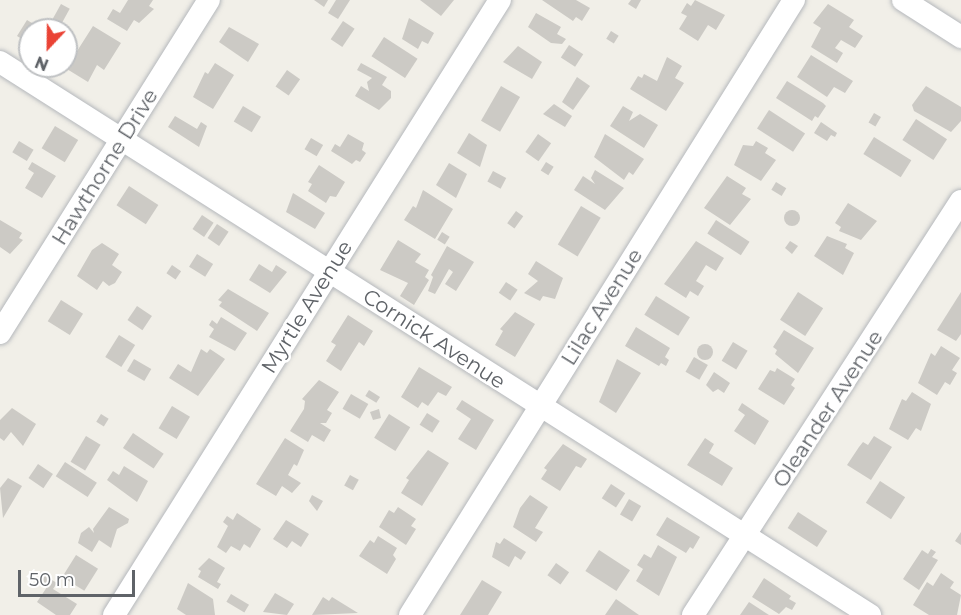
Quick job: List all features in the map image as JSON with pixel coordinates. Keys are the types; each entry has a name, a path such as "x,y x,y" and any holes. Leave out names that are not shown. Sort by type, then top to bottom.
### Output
{"street":[{"name":"Hawthorne Drive","path":"0,333 209,0"},
{"name":"Myrtle Avenue","path":"114,615 500,0"},
{"name":"Lilac Avenue","path":"410,615 794,0"},
{"path":"903,0 961,37"},
{"name":"Cornick Avenue","path":"0,62 870,615"},
{"name":"Oleander Avenue","path":"693,615 746,537 961,201"}],"building":[{"path":"128,0 153,0 149,6 154,9 139,23 134,20 127,31 107,19 113,9 120,13"},
{"path":"314,0 328,0 324,7"},
{"path":"336,0 350,0 338,19 328,13"},
{"path":"420,0 454,0 441,16"},
{"path":"542,0 576,0 590,8 582,21 576,17 573,21"},
{"path":"631,0 641,0 636,9 628,4"},
{"path":"695,0 725,15 716,30 708,25 698,41 679,29 687,16 681,13 687,3 691,6"},
{"path":"61,4 70,9 65,18 53,18"},
{"path":"828,4 854,20 849,27 863,36 855,48 841,40 835,48 843,53 837,63 811,47 821,28 813,23"},
{"path":"536,13 561,27 557,34 566,39 562,44 551,43 528,27"},
{"path":"409,18 434,33 428,44 422,41 418,49 402,39"},
{"path":"343,21 355,29 342,47 331,39"},
{"path":"93,26 121,43 104,70 97,65 88,82 78,76 78,50"},
{"path":"229,27 259,44 248,62 219,42"},
{"path":"611,31 619,36 614,43 606,39"},
{"path":"384,37 418,59 405,78 371,56"},
{"path":"569,45 583,54 575,67 561,58"},
{"path":"518,46 542,62 532,79 503,62"},
{"path":"811,55 853,81 845,93 834,87 827,97 797,77"},
{"path":"667,57 682,66 675,78 684,83 666,111 630,89 638,76 642,78 644,74 657,81"},
{"path":"215,63 234,75 213,109 193,97 205,72 208,74"},
{"path":"361,63 387,77 382,85 391,91 391,98 379,110 355,96 361,86 369,91 367,82 372,78 357,70"},
{"path":"287,70 300,79 289,96 276,86"},
{"path":"577,77 590,86 573,110 562,102"},
{"path":"787,81 826,106 818,118 815,116 812,121 776,98"},
{"path":"501,86 520,97 500,132 481,121"},
{"path":"926,86 961,107 961,121 951,132 914,111 912,105"},
{"path":"554,104 572,116 565,127 543,114"},
{"path":"243,106 261,117 252,132 234,121"},
{"path":"623,106 633,112 629,121 640,114 658,125 644,148 610,126"},
{"path":"769,110 805,133 793,152 757,128"},
{"path":"874,113 881,117 875,127 868,123"},
{"path":"175,116 197,129 201,122 207,126 199,147 168,127"},
{"path":"916,119 947,139 933,160 902,140"},
{"path":"821,122 837,133 835,137 831,135 827,141 814,133"},
{"path":"55,126 78,140 65,162 42,148"},
{"path":"469,133 487,145 480,167 457,153"},
{"path":"348,134 364,143 362,150 366,153 360,162 356,160 352,164 331,151 335,144 340,147"},
{"path":"538,134 551,143 538,161 525,152"},
{"path":"605,134 644,159 633,175 629,172 624,180 594,157"},
{"path":"874,137 911,160 901,177 863,154"},
{"path":"311,138 323,145 317,156 304,149"},
{"path":"19,141 34,150 27,161 12,152"},
{"path":"756,141 768,148 765,153 776,160 761,181 734,165 743,145 753,146"},
{"path":"32,162 56,176 42,198 25,188 34,173 28,169"},
{"path":"546,162 554,167 548,175 541,170"},
{"path":"449,163 467,174 456,198 436,185"},
{"path":"319,165 345,182 336,197 330,196 326,203 308,191 312,184 308,182"},
{"path":"595,170 624,188 605,210 574,190 583,176 595,184 591,178"},
{"path":"493,171 506,178 501,189 487,182"},
{"path":"727,176 746,188 742,194 751,199 730,225 704,208"},
{"path":"776,182 786,188 782,196 771,190"},
{"path":"129,186 158,205 146,224 116,205"},
{"path":"423,190 453,209 435,239 404,220 413,206 416,208"},
{"path":"293,193 325,213 315,229 286,212"},
{"path":"848,203 877,221 861,240 839,231 841,227 835,223"},
{"path":"581,206 601,218 578,256 558,245"},
{"path":"789,210 795,210 800,218 798,224 789,226 784,221 784,215"},
{"path":"516,211 523,216 514,228 507,223"},
{"path":"202,215 214,223 204,237 192,229"},
{"path":"0,220 22,233 19,238 23,240 10,254 0,247"},
{"path":"716,220 750,242 741,255 707,233"},
{"path":"217,224 229,232 219,246 207,238"},
{"path":"442,232 450,237 445,244 437,240"},
{"path":"827,236 847,244 845,248 854,253 843,275 814,256"},
{"path":"398,240 421,254 415,262 429,270 425,277 429,280 414,305 400,296 408,283 380,270"},
{"path":"696,241 724,258 716,271 706,265 696,281 704,286 698,296 690,291 686,298 664,284"},
{"path":"790,241 798,246 792,254 785,248"},
{"path":"102,243 119,254 112,265 122,272 115,283 109,286 103,281 97,290 77,276 92,250"},
{"path":"447,246 474,262 456,291 445,284 453,272 449,269 435,294 428,291 433,277 431,275"},
{"path":"197,254 213,264 205,277 189,267"},
{"path":"536,261 563,278 555,299 543,296 540,301 524,293 538,281 528,274"},
{"path":"259,264 272,272 276,265 287,272 270,293 249,280"},
{"path":"172,265 181,271 176,279 166,273"},
{"path":"506,282 518,290 510,301 499,293"},
{"path":"228,289 269,313 257,331 219,306 222,302 218,300"},
{"path":"798,292 823,308 805,336 780,320"},
{"path":"961,292 961,334 956,341 937,330"},
{"path":"656,296 690,317 678,336 644,315"},
{"path":"61,300 83,314 70,335 48,321"},
{"path":"137,306 152,316 142,330 127,320"},
{"path":"515,312 535,324 515,357 495,345 503,331 500,329"},
{"path":"348,315 373,331 364,346 359,342 341,371 326,361 336,345 331,342"},
{"path":"221,317 247,333 235,351 209,337 214,329 209,325 212,320 217,324"},
{"path":"636,327 670,348 665,357 669,360 666,366 661,363 659,366 625,346"},
{"path":"784,330 814,348 798,373 775,354 777,350 773,347"},
{"path":"119,335 135,345 121,367 105,357"},
{"path":"733,342 748,351 736,370 722,361"},
{"path":"702,344 708,344 713,352 711,358 702,360 697,355 697,349"},
{"path":"941,346 960,358 952,370 957,373 950,385 945,382 937,395 918,383 931,353 935,356"},
{"path":"201,349 207,353 210,349 225,359 198,396 169,378 178,364 191,372"},
{"path":"694,357 708,365 699,380 686,372"},
{"path":"134,359 151,369 144,381 127,371"},
{"path":"617,359 641,373 616,413 599,402"},
{"path":"419,367 452,387 446,396 438,392 428,406 422,402 418,408 401,397"},
{"path":"777,368 795,379 791,385 795,388 784,405 758,389 770,370 775,372"},
{"path":"714,372 730,383 724,393 718,389 713,392 706,385"},
{"path":"319,380 339,392 327,410 332,413 326,423 320,423 331,430 324,442 312,435 308,442 290,431 304,409 305,401 302,399"},
{"path":"369,390 380,397 376,403 365,396"},
{"path":"912,392 931,404 921,431 916,428 908,440 889,429 902,399 906,401"},
{"path":"351,394 368,404 360,419 342,409"},
{"path":"462,400 494,420 476,450 458,439 471,419 456,409"},
{"path":"742,403 769,421 755,445 734,431 745,415 738,410"},
{"path":"172,406 190,417 177,439 159,428"},
{"path":"12,408 36,424 23,446 11,432 4,441 0,438 0,420"},
{"path":"379,409 381,418 373,420 370,412"},
{"path":"427,413 440,421 432,433 420,425"},
{"path":"101,414 109,419 104,426 96,422"},
{"path":"389,414 410,427 395,451 374,438"},
{"path":"133,433 164,454 154,469 123,448"},
{"path":"86,436 101,445 85,470 71,462"},
{"path":"874,436 892,447 871,480 847,465 863,442 868,445"},
{"path":"285,438 304,450 297,466 294,464 288,475 301,483 292,493 282,486 276,496 256,484"},
{"path":"705,438 714,444 709,453 733,468 722,486 687,465"},
{"path":"563,444 587,459 581,468 576,466 560,491 541,479 547,470 544,468"},
{"path":"428,450 449,463 422,506 401,493 409,480 406,478"},
{"path":"65,462 97,483 88,497 56,476"},
{"path":"38,464 53,474 43,488 28,478"},
{"path":"124,466 148,481 137,502 107,480 113,471 119,475"},
{"path":"350,475 359,480 353,490 344,485"},
{"path":"8,478 22,486 3,518 0,488"},
{"path":"880,481 905,497 891,519 866,503"},
{"path":"611,484 625,493 616,508 602,498"},
{"path":"312,495 323,501 317,511 309,501"},
{"path":"530,495 548,507 535,528 543,532 536,542 513,527 520,508"},
{"path":"629,499 641,506 632,522 620,515"},
{"path":"109,507 129,519 128,523 117,529 111,548 99,540 92,552 78,543 81,533 89,527 94,533 93,529"},
{"path":"398,507 416,519 411,526 416,529 406,545 379,527 389,510 394,513"},
{"path":"798,512 827,531 817,547 788,528"},
{"path":"237,513 261,529 250,548 244,544 240,551 231,546 226,553 217,547 228,526 223,522 227,516 233,520"},
{"path":"667,517 700,537 693,549 690,547 686,553 656,535"},
{"path":"286,520 309,534 301,547 292,541 287,548 273,539"},
{"path":"961,532 961,545 955,541"},
{"path":"378,536 397,548 393,555 396,559 387,574 359,556 370,540 374,543"},
{"path":"504,538 526,552 521,560 515,556 509,567 492,557 496,542 500,544"},
{"path":"658,545 677,557 659,596 636,581 643,569 637,565 644,554 651,558"},
{"path":"931,549 936,552 932,557 938,560 919,590 903,579 922,550 928,554"},
{"path":"599,550 630,570 616,591 585,571"},
{"path":"76,555 98,569 84,591 62,577"},
{"path":"209,558 225,568 217,582 221,584 218,589 198,577 201,571 198,569"},
{"path":"556,563 569,572 561,584 547,575"},
{"path":"941,573 954,582 950,588 961,595 957,615 929,615 913,605 927,582 933,586"},
{"path":"42,574 57,583 53,589 77,604 70,615 56,615 37,602 47,587 38,581"},
{"path":"764,578 791,596 789,599 796,603 792,610 786,607 779,614 752,597"},
{"path":"482,580 502,592 488,615 460,615"},
{"path":"188,583 213,599 215,615 186,615 177,609"},
{"path":"275,593 294,604 287,615 263,612"},
{"path":"231,594 249,605 244,613 226,602"},
{"path":"323,597 329,601 332,597 358,613 312,615"},
{"path":"616,599 639,615 605,615"},
{"path":"749,602 769,615 740,615"}]}
